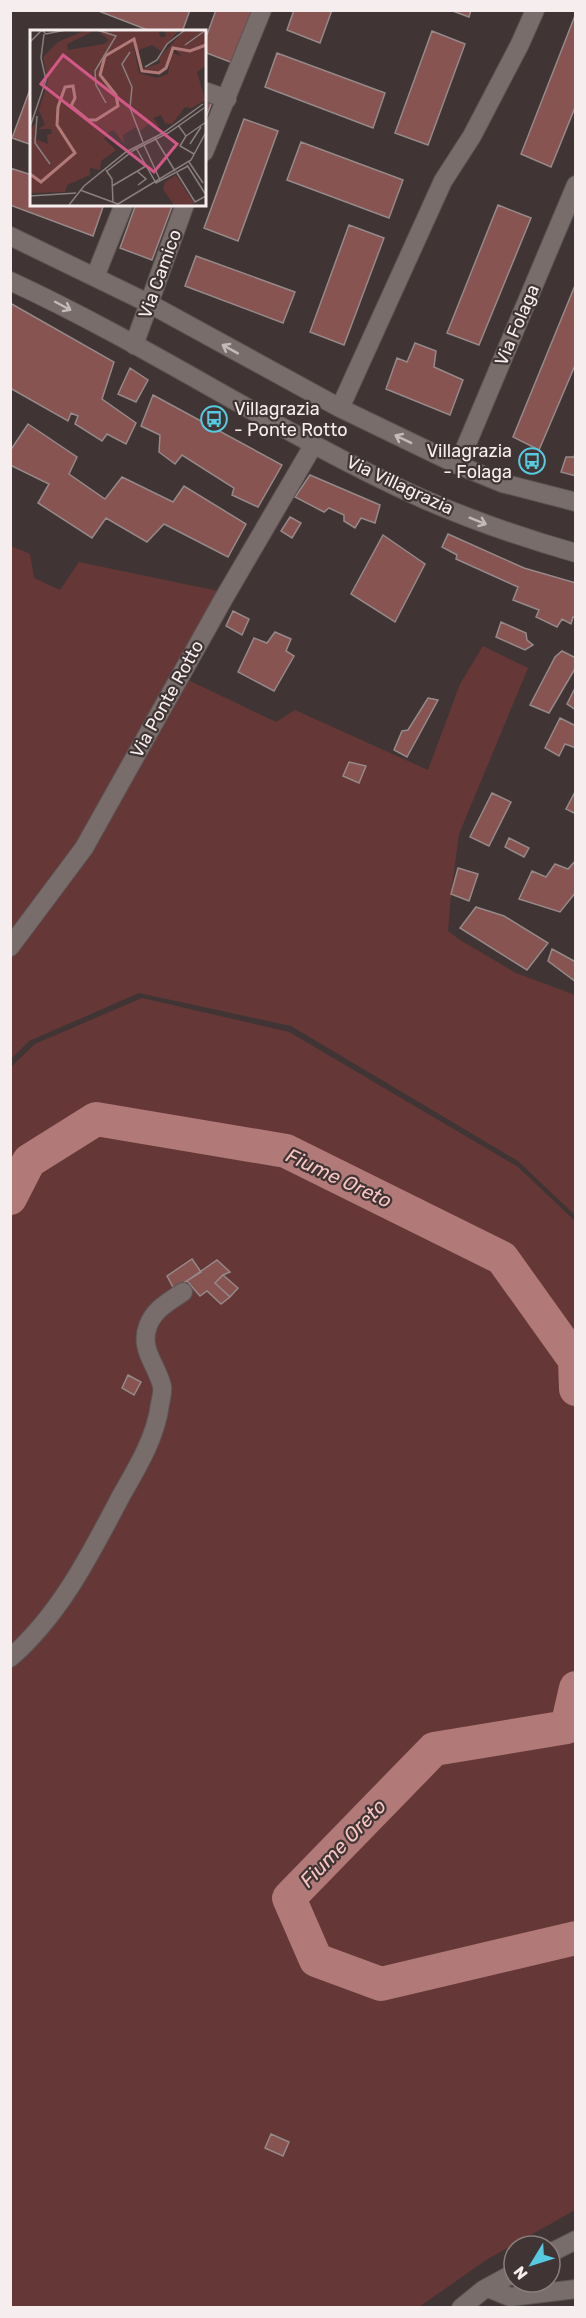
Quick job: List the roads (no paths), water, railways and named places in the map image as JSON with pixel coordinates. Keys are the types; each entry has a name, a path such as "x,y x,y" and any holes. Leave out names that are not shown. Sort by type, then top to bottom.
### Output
{"street":[{"path":"206,147 262,10"},
{"path":"340,408 443,181 472,136 535,10"},
{"path":"206,92 227,99"},
{"name":"Via Folaga","path":"458,465 576,185"},
{"path":"96,277 123,206"},
{"name":"Via Camico","path":"134,345 184,206"},
{"path":"10,236 150,304 340,408 458,465 502,483 576,502"},
{"name":"Via Villagrazia","path":"10,281 60,303 314,444 421,498 513,535 576,553"},
{"name":"Via Ponte Rotto","path":"10,947 84,848 224,598 314,444"},
{"path":"10,1658 55,1609 100,1537 158,1422 162,1389 157,1372 146,1353 146,1333 148,1324 159,1308 183,1292"},
{"path":"562,2247 576,2240"},
{"path":"461,2307 502,2280"},
{"path":"488,2288 510,2297 576,2289"}],"waterway":[{"name":"Fiume Oreto","path":"10,1198 29,1161 96,1119 286,1151 502,1258 575,1360 576,1389"},
{"name":"Fiume Oreto","path":"576,1688 567,1727 434,1749 289,1898 316,1960 381,1984 576,1938"}],"place":[{"name":"Villagrazia - Ponte Rotto","path":"214,419"},
{"name":"Villagrazia - Folaga","path":"532,461"}]}
